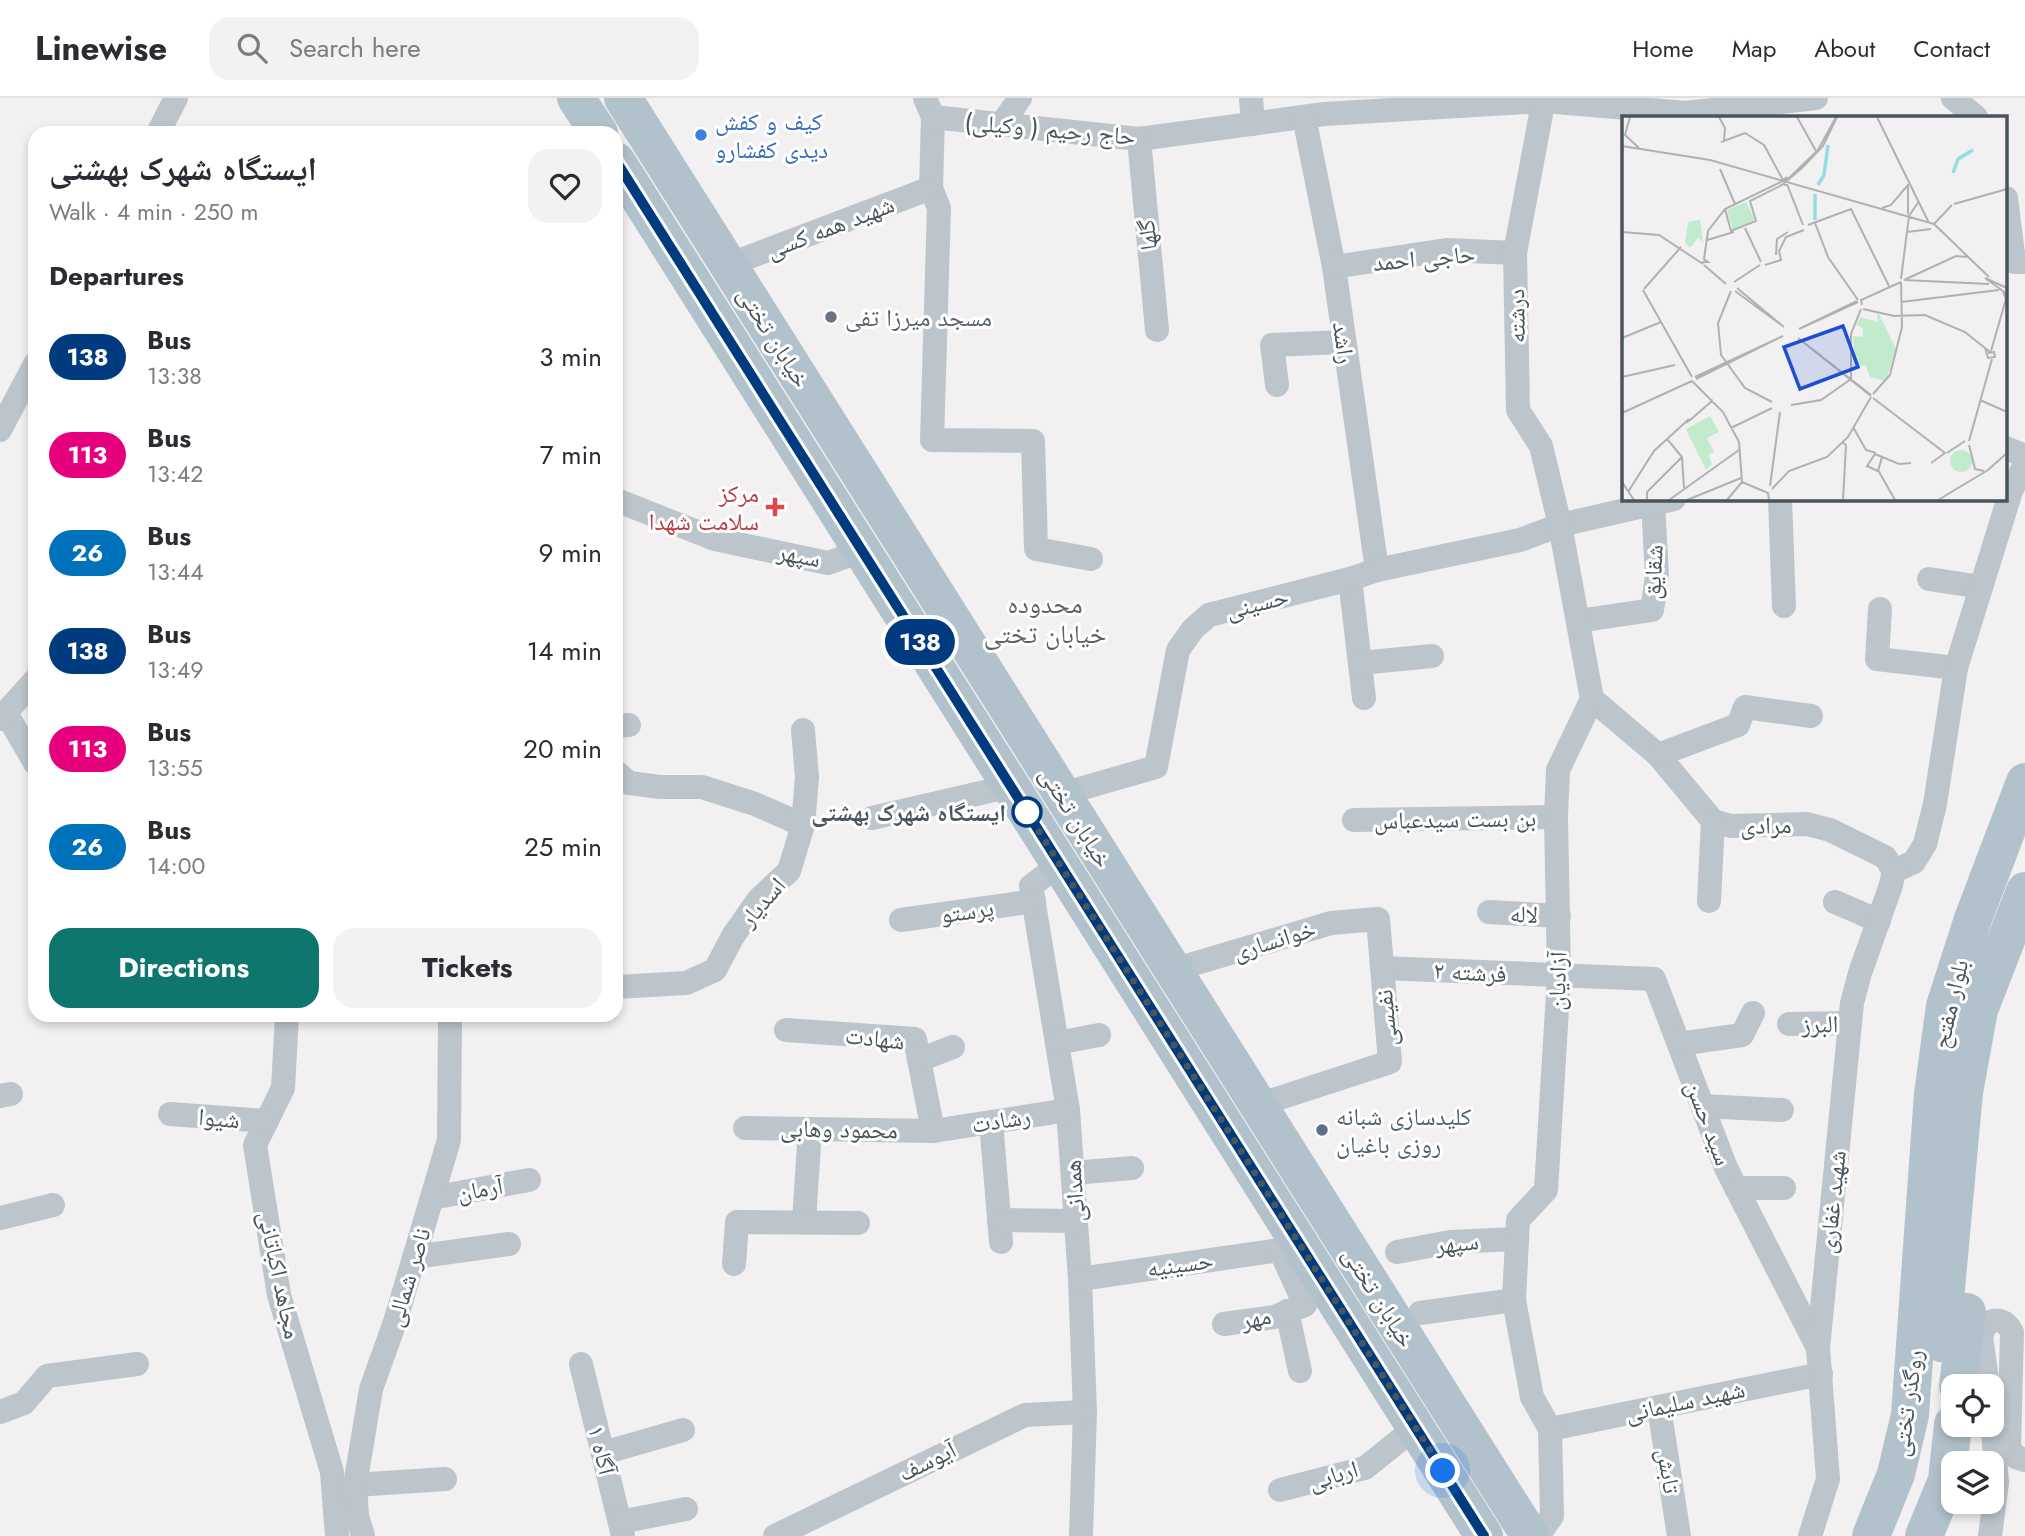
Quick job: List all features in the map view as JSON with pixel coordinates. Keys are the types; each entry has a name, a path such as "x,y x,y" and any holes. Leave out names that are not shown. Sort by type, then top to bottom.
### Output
{"main road":[{"path":"576,98 594,126"},
{"name":"خیابان تختی","path":"623,98 1530,1536"},
{"name":"خیابان تختی","path":"623,172 1060,864 1290,1247 1416,1427 1484,1536"},
{"path":"694,285 728,265"},
{"name":"بلوار مفتح","path":"1944,1305 1924,1237 1933,1094 1945,1006 1973,919 2025,782"},
{"name":"بلوار مفتح","path":"1944,1305 1950,1266 1964,1093 1979,1010 2025,891"},
{"path":"1851,1536 1877,1478 1895,1378 1907,1270 1924,1237"},
{"path":"1944,1305 1956,1374"},
{"name":"روگذر تختی","path":"1871,1536 1896,1474 1910,1415 1944,1305"},
{"name":"روگذر تختی","path":"1898,1536 1915,1498 1927,1460 1937,1394 1944,1305"},
{"path":"1924,1536 1947,1480 1952,1437"}],"street":[{"path":"162,126 176,98"},
{"path":"1001,125 1020,98"},
{"path":"1251,98 1253,124"},
{"name":"حاج رحیم ( وکیلی)","path":"929,108 1001,125 1139,139 1304,117 1544,99 1686,113 1816,98"},
{"path":"1952,98 1975,116"},
{"name":"درشته","path":"1544,99 1515,253 1518,410 1541,446 1560,525"},
{"path":"929,108 931,188 939,208 932,440 1033,441 1036,550 1091,559"},
{"name":"راشد","path":"1304,117 1334,267 1377,570"},
{"name":"گلها","path":"1139,139 1157,330"},
{"name":"شهید همه کسی","path":"728,265 931,188"},
{"path":"2008,214 2014,262 2025,262"},
{"name":"حاجی احمد","path":"1334,267 1446,250 1515,253"},
{"path":"1277,385 1272,345 1343,342"},
{"path":"0,430 28,377"},
{"path":"2008,449 2025,456"},
{"path":"2008,491 2025,464"},
{"path":"1780,500 1784,606"},
{"path":"1894,872 1914,862 1925,844 1935,804 1956,668 2005,500"},
{"name":"حسینی","path":"1062,794 1156,767 1178,650 1193,629 1209,615 1377,570 1520,540 1560,525 1663,501"},
{"name":"شقایق","path":"1578,621 1652,610 1663,501"},
{"name":"سپهر","path":"623,503 715,539 828,563 862,551"},
{"path":"1560,525 1592,699"},
{"path":"1350,579 1364,698"},
{"path":"1929,579 1981,587"},
{"path":"1880,609 1877,659 1956,668"},
{"path":"1360,663 1432,656"},
{"path":"28,688 3,716 28,753"},
{"name":"مرادی","path":"1592,699 1658,755 1713,821 1731,826 1807,824 1830,830 1885,857 1894,872"},
{"name":"آزادیان","path":"1550,1429 1532,1396 1514,1300 1518,1220 1546,1190 1559,976 1556,817 1558,770 1592,699"},
{"path":"1658,755 1738,724 1745,707 1811,716"},
{"name":"اسدیار","path":"623,987 686,983 715,970 733,936 759,899 789,871 803,825 807,777 803,730"},
{"path":"623,778 629,783 660,787 702,787 755,804 803,825"},
{"path":"872,818 1011,786"},
{"name":"بن بست سیدعباس","path":"1354,820 1556,817"},
{"path":"1709,901 1713,821"},
{"path":"1034,901 1031,886 1060,864"},
{"name":"شهید غفاری","path":"1810,1536 1828,1479 1818,1348 1852,1003 1894,872"},
{"name":"پرستو","path":"901,920 1034,901"},
{"name":"همدانی","path":"1034,901 1068,1110 1073,1173 1085,1412 1081,1536"},
{"path":"1835,902 1879,921"},
{"name":"لاله","path":"1489,912 1559,916"},
{"name":"خوانساری","path":"1173,970 1331,923 1378,919"},
{"name":"نفیسی","path":"1258,1105 1390,1062 1378,919"},
{"name":"فرشته ۲","path":"1382,968 1559,976"},
{"name":"سید حسن","path":"1559,976 1654,979 1726,1168 1818,1348"},
{"path":"1679,1044 1742,1035 1753,1013"},
{"name":"مجاهد اکباتانی","path":"287,1022 283,1088 255,1146 279,1296 349,1535"},
{"name":"ناصر شمالی","path":"349,1535 357,1516 355,1485 370,1389 395,1322 449,1140 450,1022"},
{"name":"البرز","path":"1789,1024 1850,1024"},
{"name":"شهادت","path":"786,1030 915,1039 933,1131"},
{"path":"1057,1043 1099,1035"},
{"path":"919,1060 953,1047"},
{"path":"1703,1106 1782,1110"},
{"name":"رشادت","path":"933,1131 1068,1110"},
{"name":"شیوا","path":"170,1114 267,1121"},
{"path":"991,1122 1000,1231 1076,1221"},
{"name":"محمود وهابی","path":"745,1128 933,1131"},
{"path":"804,1222 810,1129"},
{"path":"1073,1173 1132,1168"},
{"name":"آرمان","path":"432,1198 529,1180"},
{"path":"1736,1188 1784,1188"},
{"path":"0,1218 52,1205"},
{"path":"734,1264 737,1222 859,1223"},
{"name":"سپهر","path":"1397,1252 1450,1242 1517,1239"},
{"path":"414,1257 509,1244"},
{"name":"حسینیه","path":"1080,1279 1290,1247"},
{"name":"مهر","path":"1224,1324 1274,1317 1305,1305 1290,1247"},
{"path":"1420,1312 1514,1300"},
{"path":"1944,1305 1981,1337"},
{"name":"مهر","path":"1287,1311 1300,1371"},
{"path":"1986,1374 1981,1337 1985,1325 1997,1320 2004,1321 2012,1332 2009,1448 2016,1457 2025,1460"},
{"path":"0,1412 24,1403 47,1376 137,1364"},
{"name":"آگاه ۱","path":"581,1364 621,1529"},
{"name":"شهید سلیمانی","path":"1550,1429 1821,1374"},
{"name":"تابش","path":"1659,1407 1679,1536"},
{"name":"آیوسف","path":"775,1536 1025,1415 1085,1412"},
{"name":"اربابی","path":"1280,1490 1365,1468 1416,1427"},
{"path":"1538,1536 1552,1516 1550,1429"},
{"path":"603,1453 683,1430"},
{"path":"1990,1536 1997,1483 1994,1437"},
{"path":"355,1485 445,1479"},
{"path":"621,1529 686,1509"}],"bus line":[{"name":"138","path":"623,172 1484,1536"}],"place":[{"name":"کیف و کفش دیدی کفشارو","path":"701,135"},
{"name":"مسجد میرزا تفی","path":"831,317"},
{"name":"مرکز سلامت شهدا","path":"775,507"},
{"name":"ایستگاه شهرک بهشتی","path":"1027,812"},
{"name":"کلیدسازی شبانه روزی باغیان","path":"1322,1130"}],"district":[{"name":"محدوده خیابان تختی","path":"1045,619"}],"route":[{"path":"1027,812 1023,806 1443,1471"}]}
